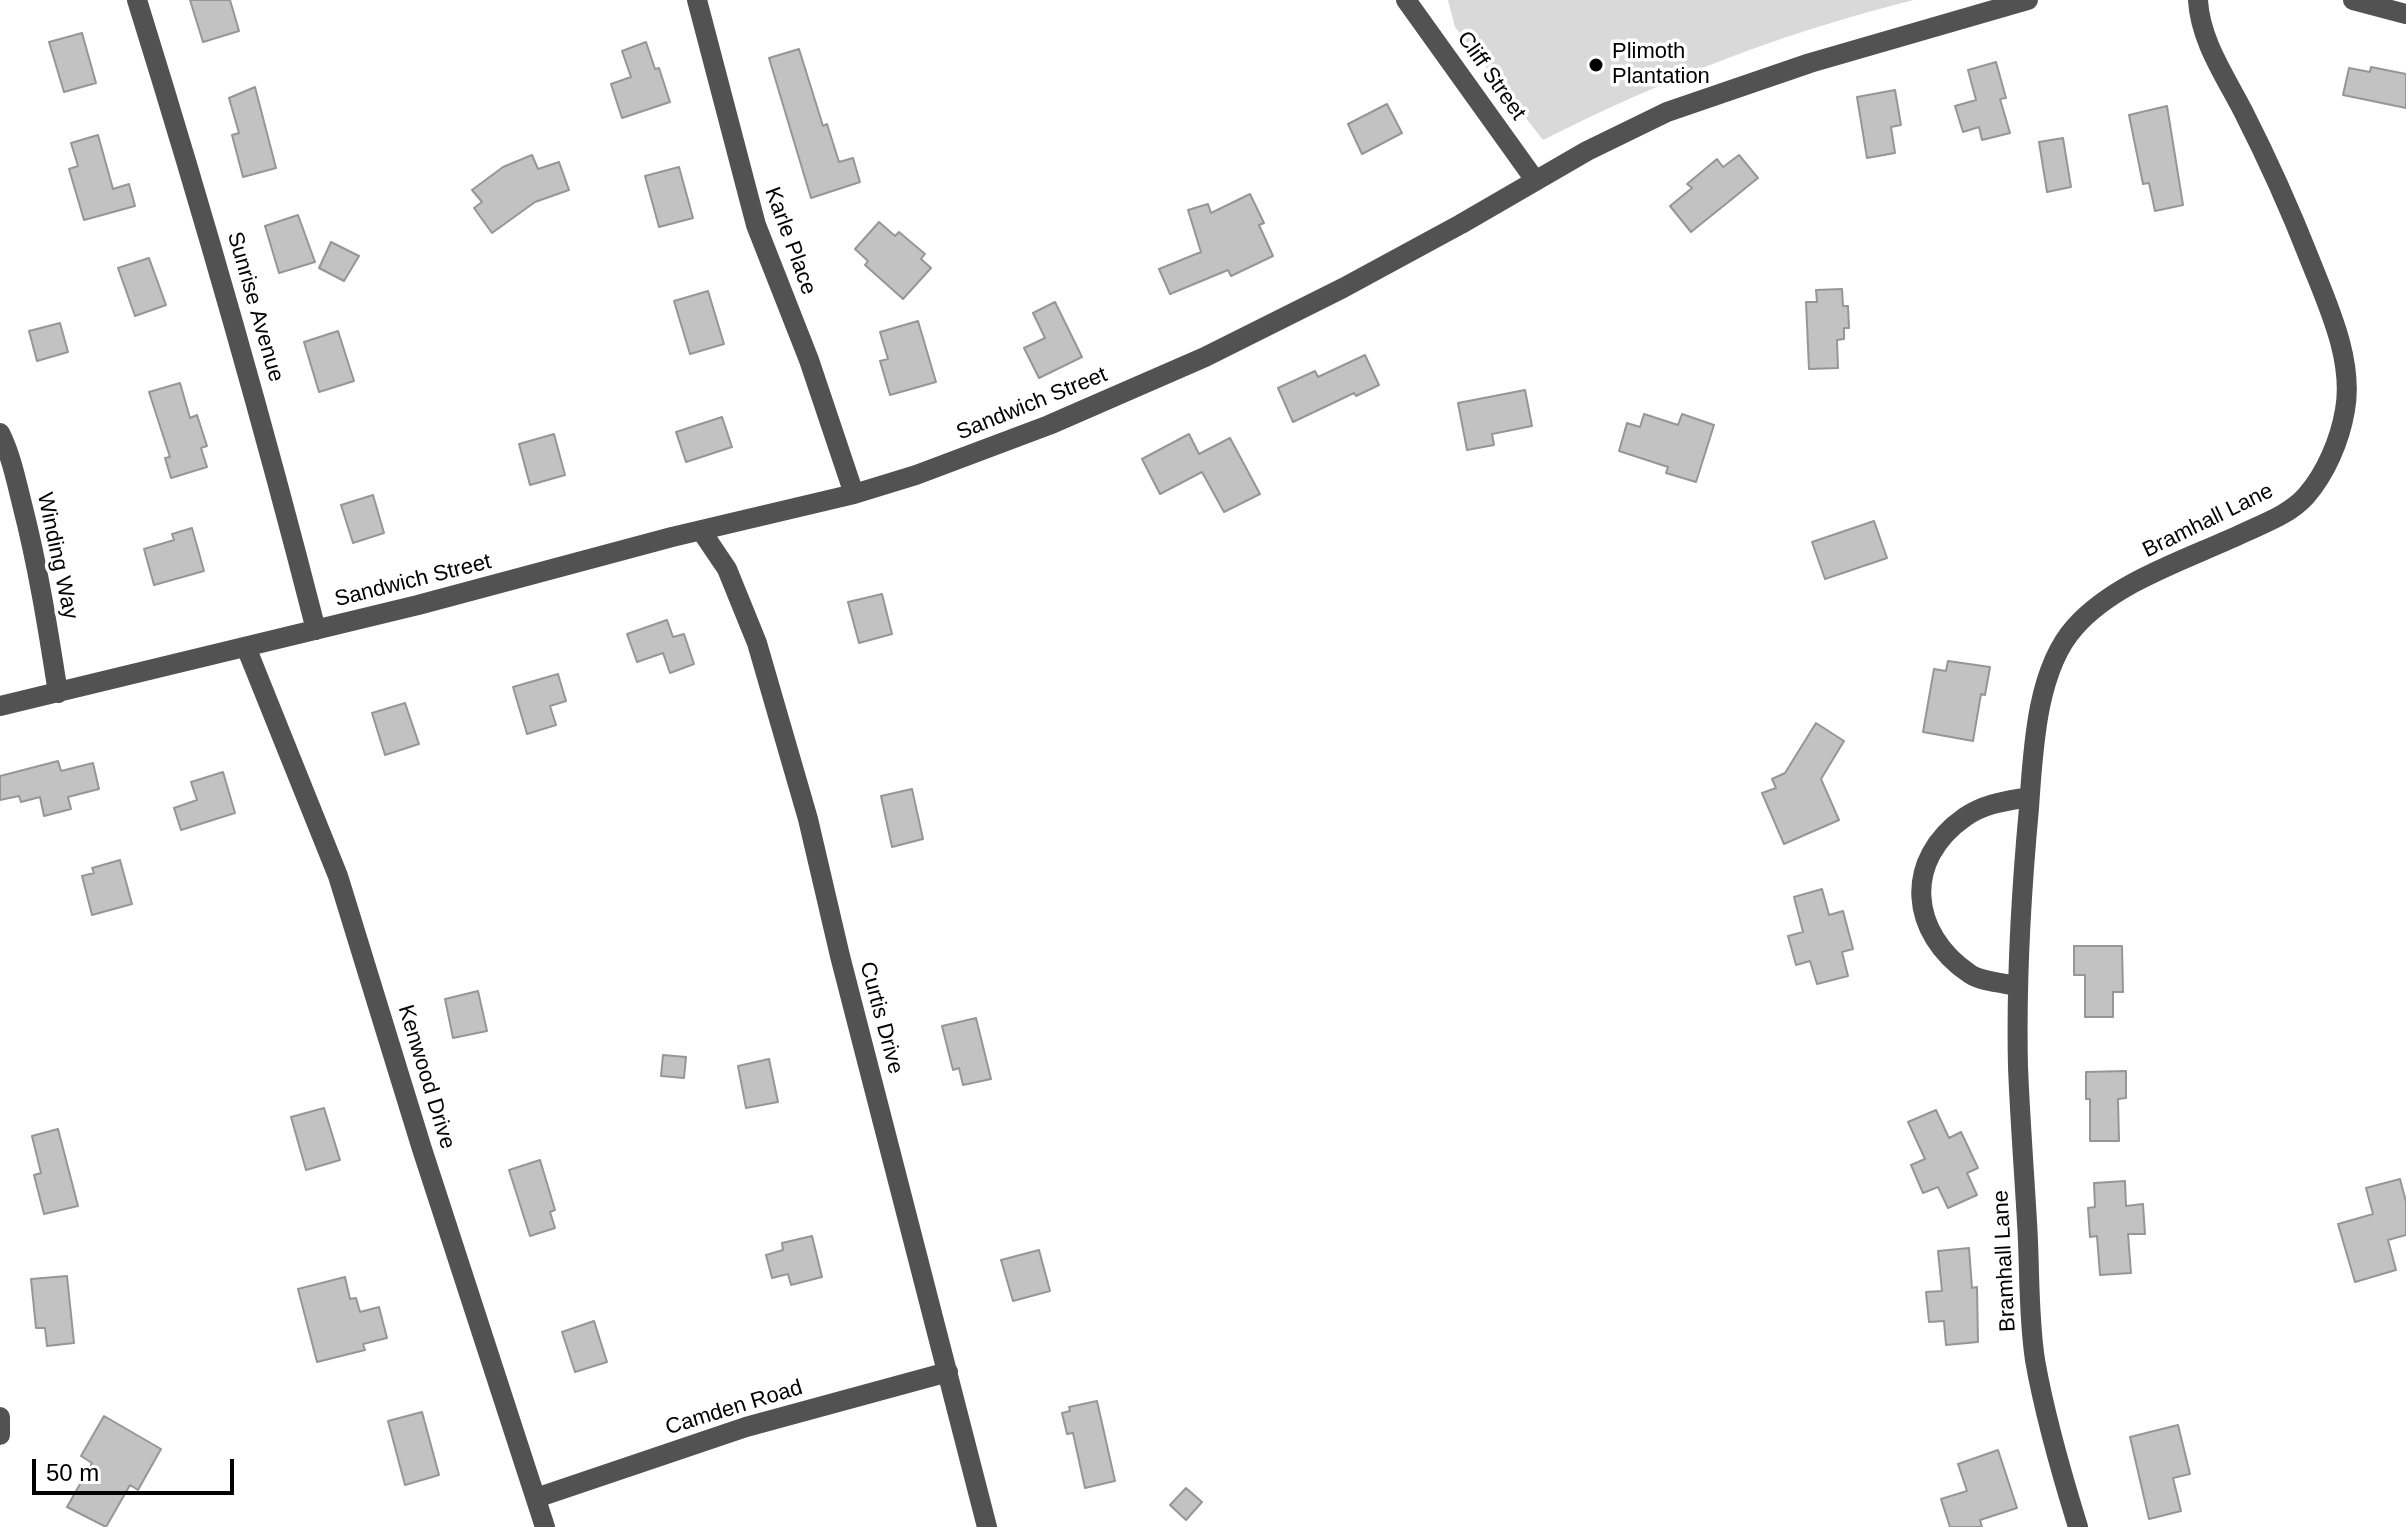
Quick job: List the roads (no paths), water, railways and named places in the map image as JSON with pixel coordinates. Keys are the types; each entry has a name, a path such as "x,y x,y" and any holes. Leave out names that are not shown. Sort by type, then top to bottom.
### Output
{"street":[{"name":"Sunrise Avenue","path":"137,0 261,416 316,630"},
{"name":"Karle Place","path":"697,0 756,225 809,360 854,494"},
{"name":"Cliff Street","path":"1406,0 1535,180"},
{"name":"Sandwich Street","path":"0,706 511,581 672,537 854,494 916,475 1000,444 1192,363 1383,267 1613,137 1690,103 1892,38 2028,0"},
{"name":"Bramhall Lane","path":"2078,1527 2052,1440 2035,1357 2021,1129 2018,986 2029,797 2036,734 2050,670 2070,632 2095,605 2128,586 2280,516 2304,498 2329,458 2346,408 2346,379 2340,344 2325,298 2276,175 2210,47 2199,18 2198,0"},
{"path":"2353,0 2406,14"},
{"name":"Winding Way","path":"0,433 27,520 58,693"},
{"name":"Curtis Drive","path":"702,532 727,569 757,643 808,819 840,956 987,1527"},
{"name":"Kenwood Drive","path":"246,647 338,876 422,1149 545,1527"},
{"path":"2018,986 1973,976 1943,950 1924,922 1921,877 1936,844 1965,817 1991,804 2029,797"},
{"name":"Camden Road","path":"536,1498 746,1427 948,1372"},
{"path":"0,1417 0,1435"}],"place":[{"name":"Plimoth Plantation","path":"1596,65"}]}
